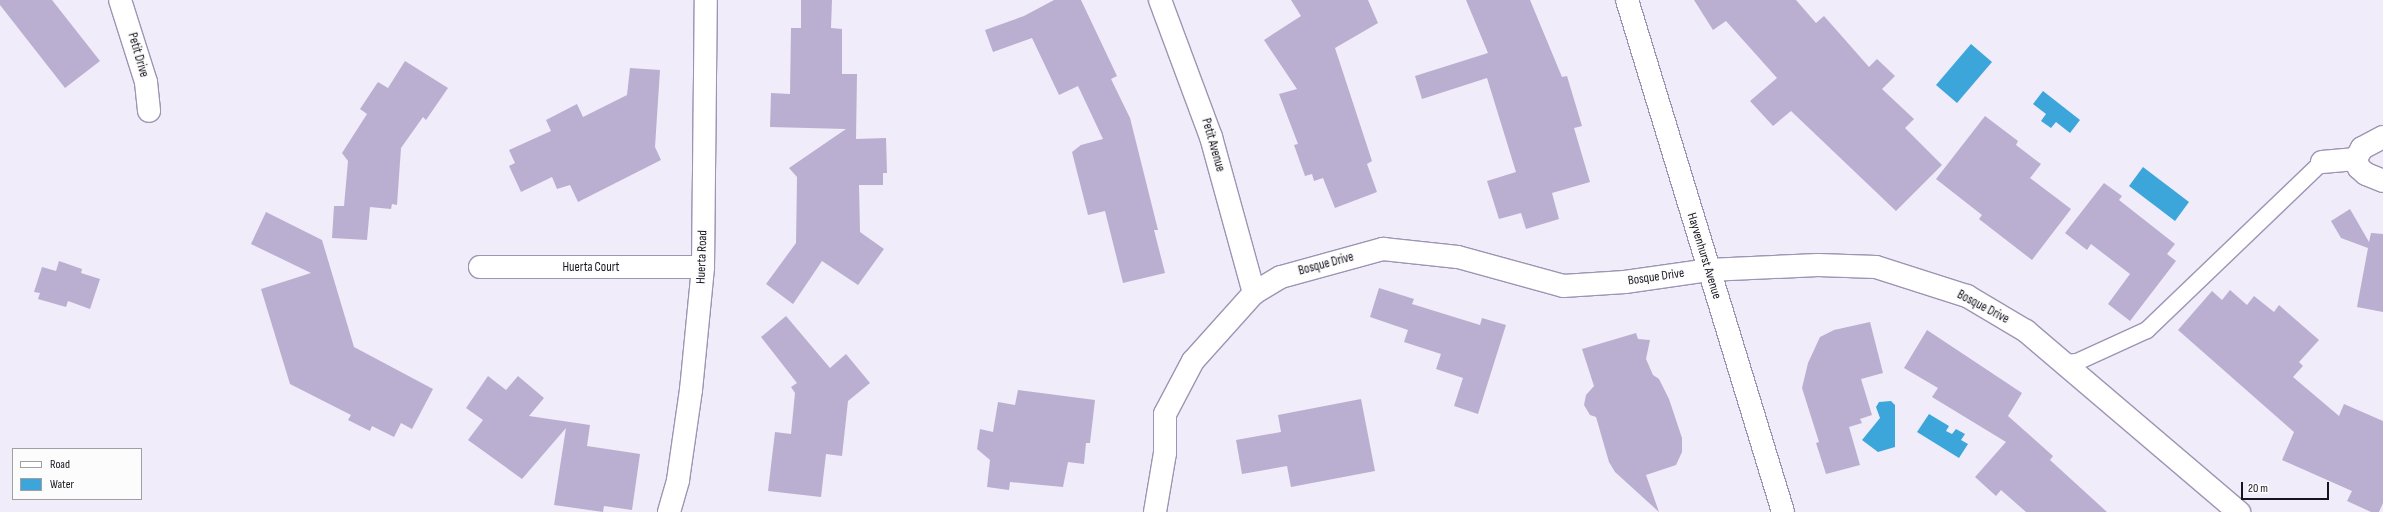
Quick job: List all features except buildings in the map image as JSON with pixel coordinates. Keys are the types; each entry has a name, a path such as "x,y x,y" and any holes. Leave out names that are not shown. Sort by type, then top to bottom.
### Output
{"street":[{"name":"Petit Drive","path":"120,0 146,82 149,111"},
{"name":"Huerta Road","path":"669,512 678,480 691,390 703,267 706,0"},
{"name":"Petit Avenue","path":"1160,0 1211,137 1254,293"},
{"name":"Hayvenhurst Avenue","path":"1627,0 1708,270 1783,512"},
{"path":"2383,137 2362,148 2356,159 2359,168 2366,174 2383,181"},
{"path":"2322,162 2356,159"},
{"name":"Bosque Drive","path":"1155,512 1165,454 1165,414 1193,361 1254,293 1281,277 1383,249 1458,257 1563,286 1625,282 1708,270 1818,264 1876,267 1967,296 2026,331 2239,512"},
{"name":"Huerta Court","path":"480,267 703,267"}],"lane":[{"path":"2063,363 2077,362 2147,330 2322,162"}],"water":[{"path":"1971,44 1992,62 1957,103 1936,85"},
{"path":"2043,91 2080,120 2070,133 2056,122 2051,128 2041,121 2046,114 2033,104"},
{"path":"2143,167 2189,202 2175,221 2129,186"},
{"path":"1891,401 1895,405 1895,447 1878,452 1862,440 1880,418 1876,407 1879,402"},
{"path":"1929,414 1949,426 1946,431 1952,434 1956,429 1965,434 1961,440 1968,444 1959,458 1917,432"}]}
